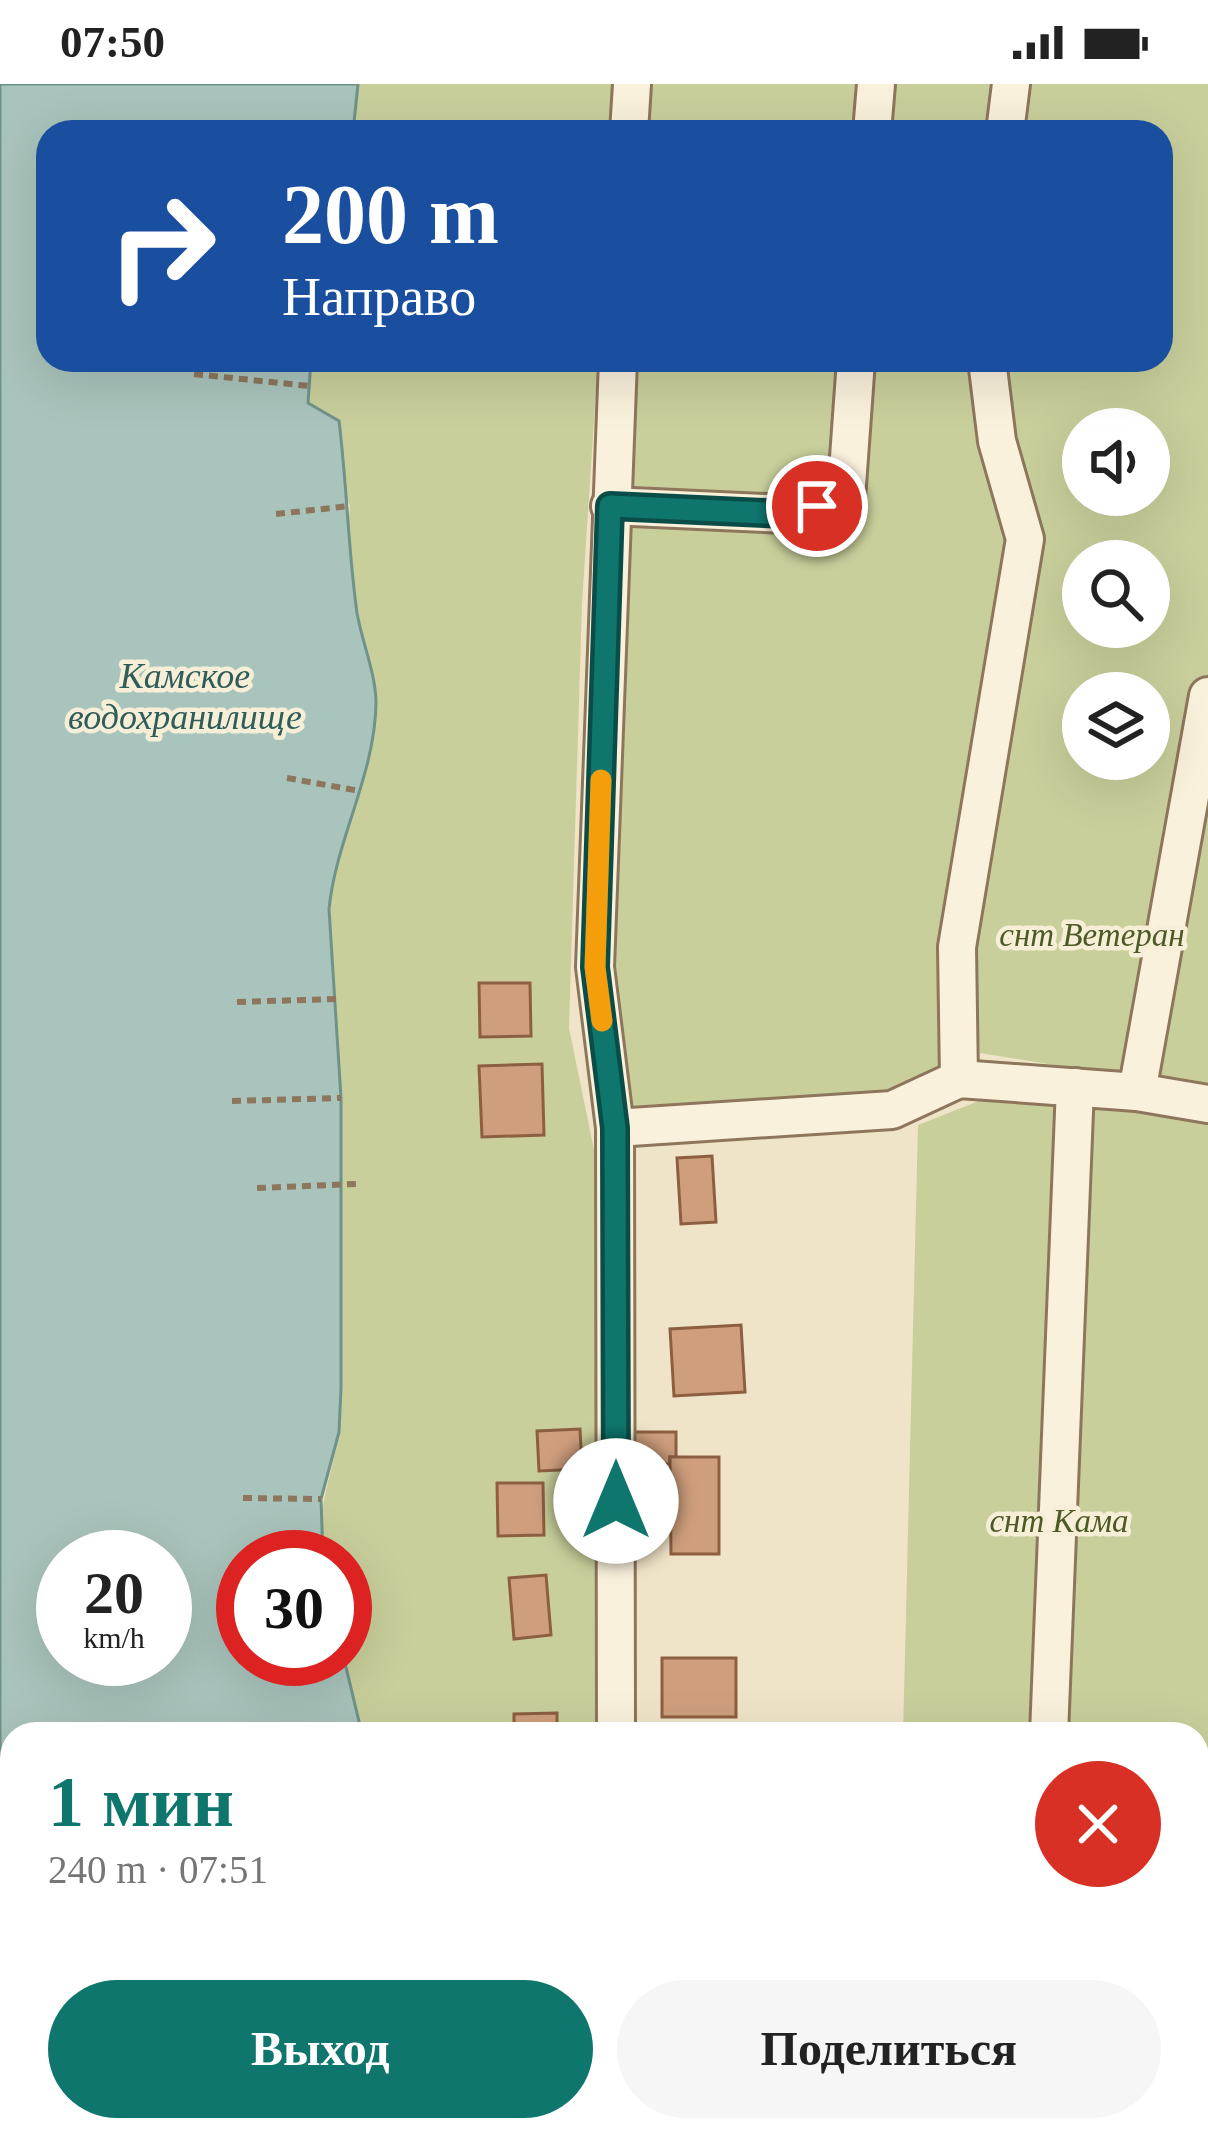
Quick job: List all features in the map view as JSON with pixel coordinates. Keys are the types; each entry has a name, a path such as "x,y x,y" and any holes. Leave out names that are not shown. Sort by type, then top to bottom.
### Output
{"street":[{"path":"630,120 632,84"},
{"path":"873,120 876,84"},
{"path":"1006,120 1011,84"},
{"path":"616,1722 615,1128 595,967 617,372"},
{"path":"610,506 787,514 846,499 855,372"},
{"path":"959,1079 957,947 1024,539 997,441 988,372"},
{"path":"1137,1092 1208,696"},
{"path":"615,1128 892,1110 959,1079 1137,1092 1208,1104"},
{"path":"1049,1722 1075,1087"}],"path":[{"path":"194,374 309,386"},
{"path":"277,514 350,506"},
{"path":"287,778 360,791"},
{"path":"237,1002 336,1000"},
{"path":"232,1101 341,1098"},
{"path":"257,1189 356,1184"},
{"path":"243,1498 321,1499"}],"green space":[{"path":"358,84 613,84 611,120 354,120"},
{"path":"648,84 996,84 991,120 646,120"},
{"name":"снт Ветеран","path":"1022,84 1208,84 1208,1090 980,1053 972,945 1041,549 1000,372 1173,372 1173,120 1018,120"},
{"path":"310,372 597,372 582,604 569,1028 601,1184 603,1722 359,1722 350,1686 372,1686 372,1530 321,1530 339,1430 341,1388 341,1098 329,909 332,881 366,773 358,619 347,538 350,506 308,403"},
{"path":"632,372 976,372 1010,542 948,1071 879,1102 632,1106 612,960"},
{"name":"снт Кама","path":"989,1097 1208,1116 1208,1722 903,1722 918,1125"}],"water":[{"name":"Камское водохранилище","path":"0,84 358,84 354,120 36,120 36,372 310,372 308,403 339,421 357,613 376,703 369,756 329,909 341,1098 341,1388 339,1432 321,1499 322,1530 216,1530 216,1686 350,1686 359,1722 0,1722"}],"building":[{"path":"479,983 530,983 531,1036 480,1037"},
{"path":"542,1064 544,1135 482,1137 479,1066"},
{"path":"712,1156 716,1222 681,1224 677,1158"},
{"path":"741,1325 745,1392 674,1396 670,1329"},
{"path":"580,1429 582,1469 539,1471 537,1431"},
{"path":"632,1432 676,1432 676,1457 670,1457 670,1464 632,1464"},
{"path":"670,1457 719,1457 719,1554 671,1554"},
{"path":"497,1483 543,1483 544,1535 498,1536"},
{"path":"546,1575 551,1635 514,1639 509,1578"},
{"path":"662,1658 736,1658 736,1717 662,1717"},
{"path":"557,1713 557,1722 514,1722 514,1714"}],"slow traffic":[{"path":"601,780 595,967 602,1021"}],"route":[{"path":"616,1501 615,1128 595,967 610,506 787,514 817,506"}]}
